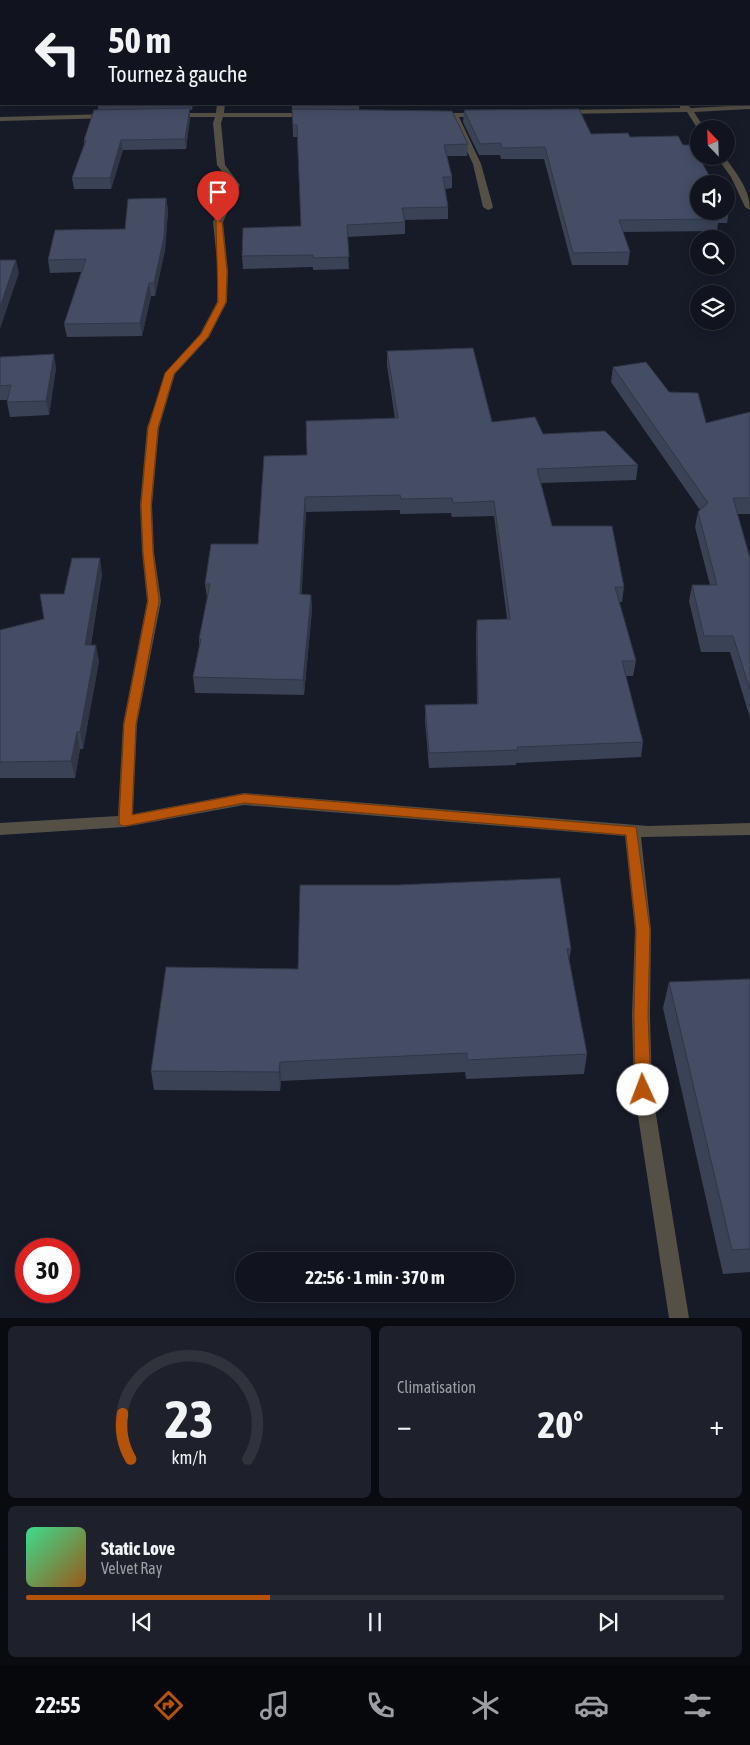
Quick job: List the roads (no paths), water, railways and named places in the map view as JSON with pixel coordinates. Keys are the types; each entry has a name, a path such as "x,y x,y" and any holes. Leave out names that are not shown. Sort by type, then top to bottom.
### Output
{"street":[{"path":"682,105 689,110 695,120"},
{"path":"550,112 750,107"},
{"path":"163,115 221,109 319,115"},
{"path":"125,821 130,724 154,601 148,552 146,505 153,428 170,373 205,335 222,302 222,271 218,222 236,185 221,165 217,123 221,109"},
{"path":"424,115 493,115"},
{"path":"454,115 477,164 488,207"},
{"path":"0,119 115,116"},
{"path":"726,165 735,177 750,207"},
{"path":"0,829 125,821 244,799 648,832 750,830"},
{"path":"632,831 643,930 641,1015 643,1090 679,1318"}]}
